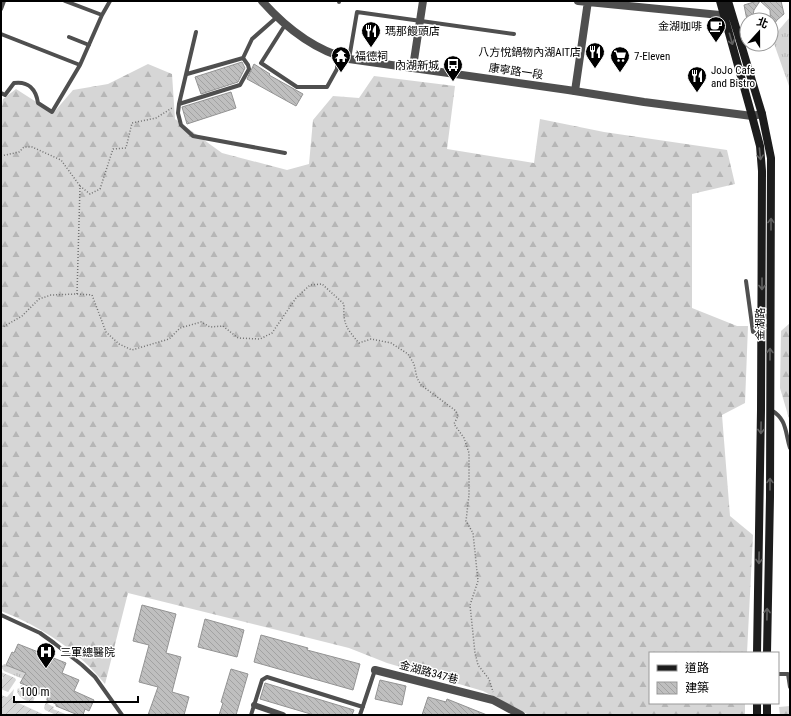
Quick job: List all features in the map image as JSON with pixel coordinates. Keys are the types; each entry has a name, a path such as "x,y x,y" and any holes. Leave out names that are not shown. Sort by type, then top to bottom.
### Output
{"main road":[{"name":"金湖路","path":"720,1 728,16 762,114 771,158 767,652"},
{"name":"金湖路","path":"728,1 728,16 760,146 762,170 762,335 757,652"},
{"path":"757,704 757,715"},
{"path":"767,704 767,715"}],"street":[{"name":"康寧路一段","path":"262,1 285,25 310,44 349,59 644,102 752,116 762,114"},
{"path":"413,68 423,1"},
{"path":"578,1 728,16"},
{"path":"575,91 588,2"},
{"name":"金湖路347巷","path":"375,670 493,700 520,715"},
{"path":"254,704 283,715"}],"lane":[{"path":"1,9 4,1"},
{"path":"64,1 102,15"},
{"path":"1,93 5,95 14,83 21,82 33,88 37,96 38,103 52,112 80,66 102,15 110,1"},
{"path":"349,59 357,12 514,34"},
{"path":"187,74 243,58 252,39 277,17"},
{"path":"285,25 261,63 297,87 327,87 337,69 338,56"},
{"path":"196,32 179,104 178,113 181,125 193,136 285,153"},
{"path":"1,34 80,66"},
{"path":"69,38 90,45"},
{"path":"179,104 240,85 249,69 243,58"},
{"path":"746,281 753,332 762,335"},
{"path":"761,410 770,409 779,414 785,428 790,448"},
{"path":"1,615 40,633 82,665 95,677 122,715"},
{"name":"金湖路347巷","path":"360,715 375,670"},
{"path":"779,674 788,674 790,687"},
{"path":"251,715 262,680 267,677 363,707"}],"path":[{"path":"1,156 19,152 24,147 32,147 61,160 80,186 90,194 100,189 113,149 126,148 132,124 156,118 179,104"},
{"path":"77,294 80,186"},
{"path":"1,328 22,316 39,299 51,295 77,294 92,295 106,332 119,344 132,350 169,339 180,328 201,322 210,327 223,326 238,338 260,339 272,333 296,298 310,285 322,284 344,304 343,319 348,331 359,343 371,340 391,343 408,354 414,364 417,378 421,385 456,411 458,416 454,424 464,438 468,452 469,495 466,521 473,533 478,581 470,605 475,653 478,665 494,690 493,700"}],"green space":[{"path":"790,17 790,86 777,52 779,52 779,30"},
{"path":"148,64 172,74 175,119 222,153 287,170 309,164 313,120 333,96 359,98 374,76 455,86 447,149 534,163 540,119 604,132 727,150 735,184 692,194 692,308 737,326 748,326 745,403 722,415 730,516 753,535 747,652 649,652 649,704 745,704 745,715 529,715 483,691 387,663 349,648 128,593 105,684 95,672 71,650 30,624 1,611 1,115 3,99 16,89 52,112 55,111 73,90 108,84"},
{"path":"790,323 790,422 780,388 781,331"},
{"path":"4,664 28,674 23,679 4,671 1,667"},
{"path":"1,672 15,678 16,680 8,692 1,689 3,677 1,676"},
{"path":"21,685 34,691 34,694 36,694 33,702 31,703 19,695 17,691"},
{"path":"14,689 12,700 45,715 1,715 1,695 7,697"},
{"path":"47,698 49,701 48,704 54,707 53,709 68,715 56,715 45,710 44,708"},
{"path":"790,706 790,715 780,715 779,707"}],"building":[{"path":"760,1 754,12 745,12 744,5"},
{"path":"760,1 781,1 784,14 779,18 779,12 770,12 770,10"},
{"path":"242,62 245,68 238,82 201,94 195,77"},
{"path":"254,64 270,74 269,75 303,94 296,106 247,79"},
{"path":"231,92 236,108 187,124 182,107"},
{"path":"142,605 176,614 166,653 181,657 172,692 189,697 184,715 172,715 166,713 165,715 148,715 158,687 139,682 149,645 133,641"},
{"path":"205,619 244,630 237,657 198,647"},
{"path":"261,635 308,648 307,650 360,664 353,690 254,662"},
{"path":"18,644 66,663 62,673 79,680 74,691 94,700 89,711 85,709 83,715 78,715 56,706 56,704 47,700 48,692 33,695 33,688 20,683 26,673 6,665 12,652 14,653"},
{"path":"231,669 248,674 236,715 219,715 223,703 221,702"},
{"path":"380,680 406,686 402,705 375,699"},
{"path":"265,683 354,710 352,715 314,715 260,699"},
{"path":"428,697 446,702 447,699 487,715 422,715"}],"place":[{"name":"金湖咖啡","path":"716,43"},
{"name":"瑪那饅頭店","path":"371,48"},
{"name":"八方悅鍋物內湖AIT店","path":"595,69"},
{"name":"福德祠","path":"341,73"},
{"name":"7-Eleven","path":"620,73"},
{"name":"內湖新城","path":"453,82"},
{"name":"JoJo Cafe and Bistro","path":"697,93"},
{"name":"三軍總醫院","path":"46,669"}]}
